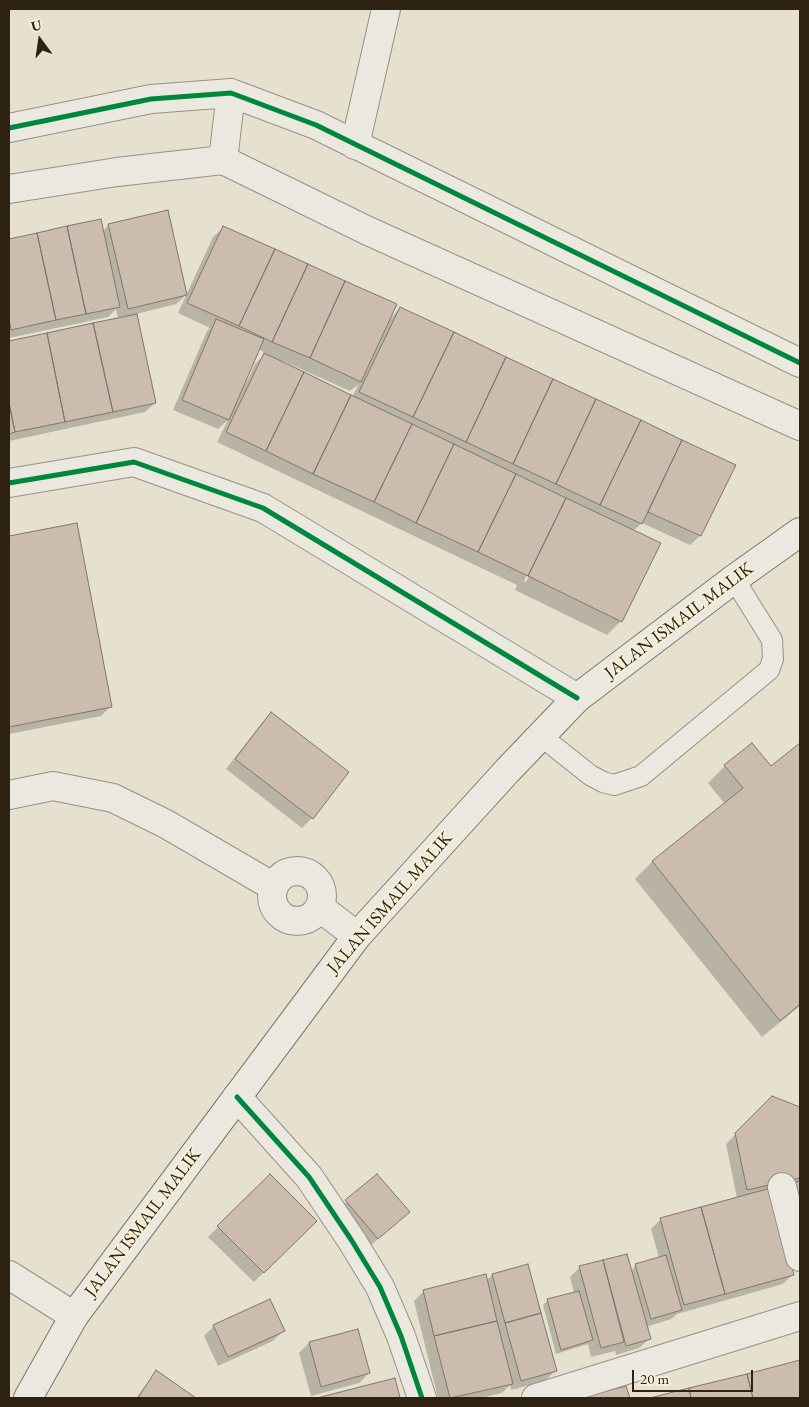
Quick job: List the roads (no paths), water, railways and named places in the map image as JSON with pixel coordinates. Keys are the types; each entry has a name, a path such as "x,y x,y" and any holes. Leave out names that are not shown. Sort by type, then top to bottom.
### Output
{"street":[{"path":"355,145 386,9"},
{"path":"223,160 231,94"},
{"path":"9,128 151,99 231,94 316,125 800,364"},
{"path":"9,189 116,172 223,160 366,230 800,426"},
{"path":"9,483 134,462 263,508 577,698"},
{"name":"JALAN ISMAIL MALIK","path":"28,1398 74,1316 357,936 508,770 577,698 734,578 800,532"},
{"path":"9,795 53,786 113,798 166,824 274,887 272,898 274,908 281,916 291,921 302,921 313,916 319,907 357,936"},
{"path":"237,1097 309,1177 352,1241 380,1287 401,1336 422,1398"},
{"path":"782,1187 800,1258"},
{"path":"9,1275 74,1316"},
{"path":"536,1398 800,1316"}],"lane":[{"path":"541,736 590,775 603,782 614,785 641,776 769,670 773,659 772,640 734,578"}]}
